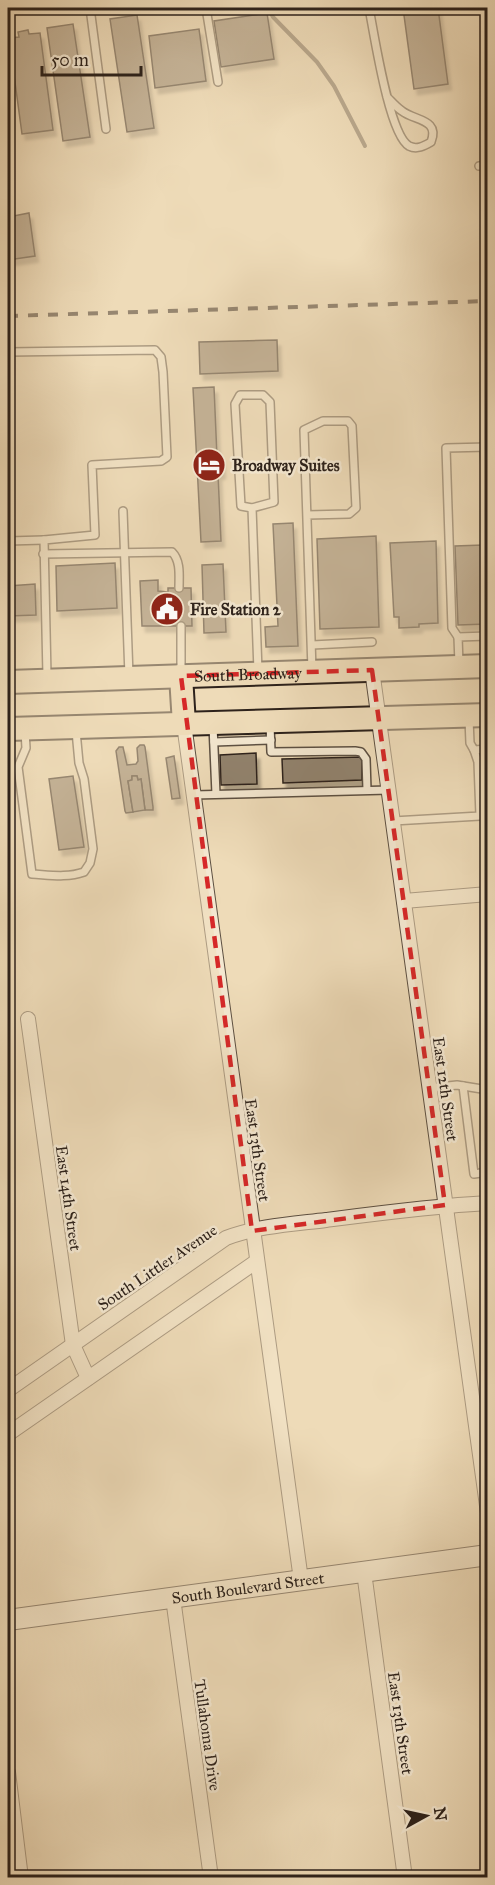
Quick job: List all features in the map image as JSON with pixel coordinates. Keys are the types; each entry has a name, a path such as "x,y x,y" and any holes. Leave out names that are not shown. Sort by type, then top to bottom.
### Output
{"main road":[{"name":"South Broadway","path":"8,682 488,666"},
{"path":"181,676 184,724"},
{"path":"16,728 184,724 214,733 271,731 379,719 478,715"},
{"name":"South Boulevard Street","path":"8,1620 488,1556"}],"street":[{"name":"East 12th Street","path":"372,670 488,1513"},
{"name":"East 13th Street","path":"184,724 301,1580"},
{"path":"404,901 488,894"},
{"name":"East 14th Street","path":"28,1019 73,1345 88,1378"},
{"name":"South Littler Avenue","path":"8,1390 226,1238 284,1226 445,1205 488,1203"},
{"path":"8,1434 257,1261"},
{"name":"East 13th Street","path":"364,1572 405,1878"},
{"name":"Tullahoma Drive","path":"173,1598 211,1878"},
{"path":"8,1772 21,1878"}],"lane":[{"path":"90,8 106,129"},
{"path":"206,8 218,82"},
{"path":"369,8 387,97 396,128 402,140 409,146 417,148 431,142 434,132 431,127 426,122 402,111 387,97"},
{"path":"8,93 9,102"},
{"path":"479,166 488,165"},
{"path":"8,352 155,350 161,357 163,372 167,457 161,461 92,465 95,535 8,541"},
{"path":"240,395 263,395 270,402 274,502 252,508 241,506 235,404 240,395"},
{"path":"307,515 349,514 356,508 352,426 348,421 323,421 304,430 312,672"},
{"path":"459,667 458,637 452,628 446,448 486,447 488,515"},
{"path":"252,508 259,674"},
{"path":"123,510 129,677"},
{"path":"44,540 47,680"},
{"path":"43,554 172,552 178,561 179,588"},
{"path":"181,626 181,676"},
{"path":"458,637 488,636"},
{"path":"312,645 372,642"},
{"path":"393,821 480,816 478,762 470,742 478,715"},
{"path":"16,728 26,748 18,767 32,874 74,876 84,872 90,863 93,849 75,727"},
{"path":"271,731 271,752 361,752 366,759 367,790"},
{"path":"214,733 216,794"},
{"path":"474,750 488,749"},
{"path":"194,795 389,790"},
{"path":"463,1086 474,1174 488,1172"},
{"path":"429,1088 463,1086 488,1090"}],"highlighted area":[{"path":"372,670 445,1205 252,1231 181,676"}],"building":[{"path":"403,8 438,8 448,84 414,89"},
{"path":"267,13 274,59 221,67 214,21"},
{"path":"137,15 154,128 127,132 110,19"},
{"path":"73,24 90,137 63,141 47,28"},
{"path":"199,29 206,81 155,88 149,36"},
{"path":"28,30 29,34 40,33 53,130 22,134 9,38 19,37 18,32"},
{"path":"29,213 35,256 8,260 8,217"},
{"path":"277,340 278,371 200,374 199,342"},
{"name":"Broadway Suites","path":"214,387 217,457 221,457 222,473 218,474 221,541 201,542 193,388"},
{"path":"293,523 298,646 266,647 265,627 278,626 273,524"},
{"path":"376,536 379,627 320,629 317,539"},
{"path":"436,541 438,623 399,628 399,617 394,617 390,543"},
{"path":"483,545 487,624 458,625 455,546"},
{"path":"115,563 117,608 57,611 56,566"},
{"path":"223,564 226,632 204,633 202,565"},
{"name":"Fire Station 2","path":"158,580 158,591 168,592 168,588 191,588 192,626 142,626 140,581"},
{"path":"35,584 36,615 8,616 8,586"},
{"path":"140,745 145,747 153,810 145,810 141,779 138,780 137,776 132,776 132,780 128,781 133,812 126,813 116,751 119,747 123,747 127,765 136,764 138,761 137,748"},
{"path":"256,753 257,784 221,785 220,755"},
{"path":"174,756 180,798 172,799 166,758"},
{"path":"362,757 362,780 283,783 282,759"},
{"path":"73,776 84,847 59,850 49,779"},
{"path":"132,776 137,776 138,780 141,779 145,810 133,812 128,781 132,780"}],"waterway":[{"path":"268,8 273,17 317,62 334,86 365,146"}],"railway":[{"path":"8,316 488,301"}],"place":[{"name":"Broadway Suites","path":"209,465"},
{"name":"Fire Station 2","path":"167,609"}]}
